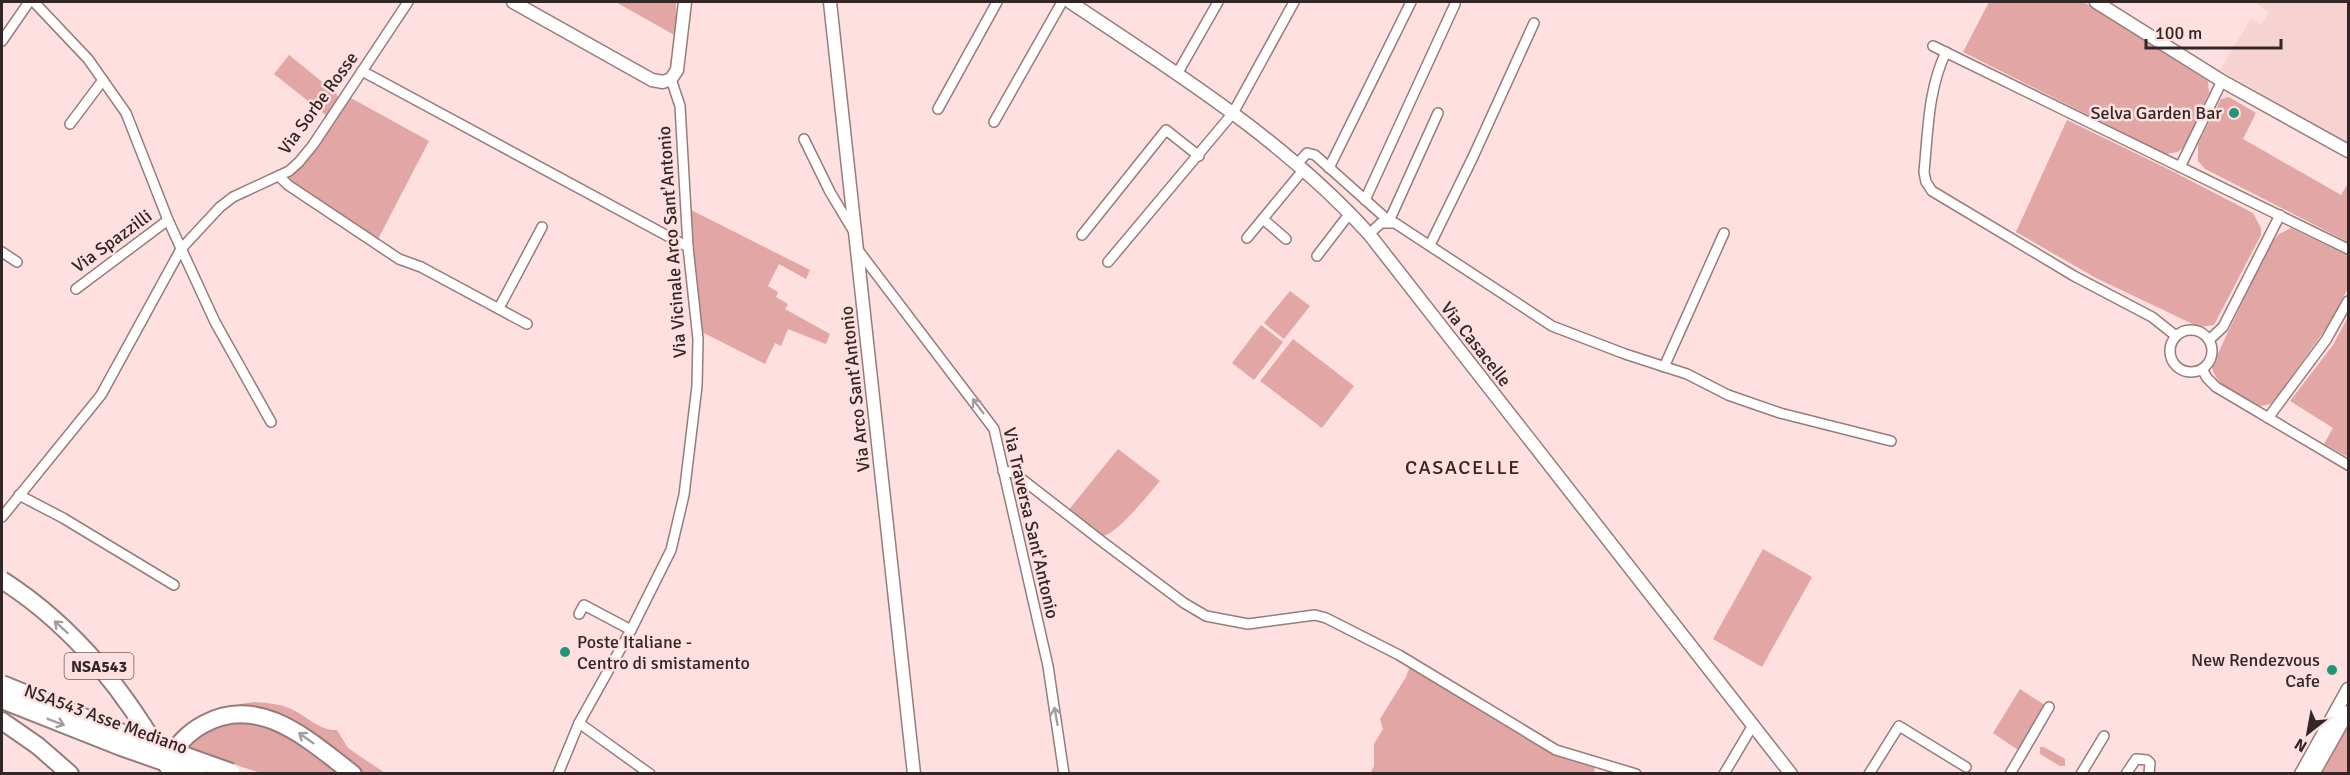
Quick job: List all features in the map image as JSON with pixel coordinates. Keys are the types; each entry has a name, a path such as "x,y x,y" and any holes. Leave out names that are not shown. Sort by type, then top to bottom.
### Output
{"highway":[{"name":"NSA543","path":"2,580 63,628 93,658 146,727 172,774"},
{"name":"NSA543 Asse Mediano","path":"2,684 130,736 234,773"},
{"name":"NSA543 Asse Mediano","path":"2,700 121,747 198,774"},
{"path":"164,774 173,753 190,732 214,719 247,713 271,719 292,729 353,774"},
{"path":"2,721 38,746 70,774"}],"street":[{"path":"2,41 29,2"},
{"path":"34,2 88,59 126,113 168,220 215,322 271,422"},
{"name":"Via Sorbe Rosse","path":"2,518 101,395 181,249 220,207 233,197 279,176 306,154 408,2"},
{"path":"513,2 652,80 663,82 671,79 677,70 685,2"},
{"name":"Via Arco Sant'Antonio","path":"830,2 914,774"},
{"path":"938,109 997,2"},
{"path":"994,122 1062,2"},
{"name":"Via Casacelle","path":"1071,2 1233,113 1301,166 1350,213 1369,234 1791,774"},
{"path":"1178,74 1218,2"},
{"path":"1108,262 1233,113 1294,2"},
{"path":"1329,168 1411,2"},
{"path":"2096,2 2222,81 2346,150"},
{"path":"1365,200 1455,4"},
{"path":"1430,245 1473,158 1534,23"},
{"path":"1934,46 2349,249"},
{"path":"1946,52 1934,89 1924,172 1926,182 1932,191 2074,276 2152,317 2176,336"},
{"path":"362,71 688,247"},
{"name":"Via Vicinale Arco Sant'Antonio","path":"558,774 579,723 631,630 671,550 684,495 697,386 698,339 688,247 680,106 671,79"},
{"path":"70,124 103,80"},
{"path":"2180,166 2222,81"},
{"path":"1390,220 1438,113"},
{"path":"1082,235 1167,130 1199,156"},
{"path":"804,139 830,192 856,237"},
{"path":"1247,238 1309,153 1390,220 1552,326 1687,374 1728,395 1780,413 1890,441"},
{"path":"279,176 288,185 399,259 527,324"},
{"path":"1317,256 1350,213"},
{"path":"2209,340 2223,327 2280,215"},
{"path":"1263,219 1286,239"},
{"name":"Via Spazzilli","path":"76,289 168,220"},
{"path":"1369,234 1381,222 1390,220"},
{"path":"499,308 542,227"},
{"path":"1664,367 1724,233"},
{"name":"Via Traversa Sant'Antonio","path":"858,250 994,429 1048,666 1064,774"},
{"path":"2,252 17,262"},
{"path":"2268,418 2326,340 2349,301"},
{"path":"2196,330 2209,340 2212,350 2211,357 2202,369 2187,371 2175,364 2171,357 2170,348 2176,336 2183,331 2196,330"},
{"path":"2202,369 2206,378 2216,387 2349,465"},
{"path":"1003,471 1014,473 1184,603 1206,616 1248,624 1315,615 1326,618 1399,655 1556,750 1636,774"},
{"path":"19,495 63,518 174,585"},
{"path":"579,614 584,605 631,630"},
{"path":"2301,774 2349,689"},
{"path":"2010,774 2049,707"},
{"path":"2313,774 2349,712"},
{"path":"579,723 650,774"},
{"path":"1724,774 1753,725"},
{"path":"1869,774 1899,726 1966,767"},
{"path":"2081,774 2104,736"},
{"path":"2126,774 2136,759 2142,758 2150,763 2149,774"}],"shaded area":[{"path":"615,2 676,2 676,36 621,5"},
{"path":"1989,2 2084,2 2208,81 2209,93 2185,146 2178,152 2166,154 1963,52"},
{"path":"2254,2 2348,2 2348,143 2220,70 2251,18 2261,25 2269,12"},
{"path":"289,55 336,93 338,98 327,116 274,74"},
{"path":"349,97 429,141 378,239 294,183 288,176 304,162"},
{"path":"2229,97 2256,113 2243,139 2341,195 2348,184 2348,242 2205,169 2198,161 2198,144 2221,99"},
{"path":"2067,120 2253,213 2261,228 2261,235 2214,325 2199,327 2096,278 2016,232"},
{"path":"689,209 810,270 806,279 779,264 768,286 778,292 776,297 788,304 785,309 830,334 826,344 788,329 781,346 775,343 765,364 702,332"},
{"path":"2291,228 2348,256 2348,288 2330,323 2278,395 2271,404 2261,406 2230,391 2218,380 2212,366 2270,244 2279,234"},
{"path":"1290,291 1310,306 1284,339 1264,323"},
{"path":"2348,317 2348,457 2324,444 2333,428 2290,401 2333,345"},
{"path":"1261,325 1283,342 1254,380 1232,363"},
{"path":"1293,339 1354,386 1322,428 1260,381"},
{"path":"1118,449 1160,481 1123,523 1106,535 1100,536 1067,512"},
{"path":"1763,549 1812,577 1762,667 1713,639"},
{"path":"1410,666 1554,751 1595,765 1594,774 1370,774 1374,766 1374,744 1383,729 1380,719 1406,677"},
{"path":"2020,689 2046,706 2018,750 1993,733"},
{"path":"255,702 284,706 320,726 337,730 348,748 385,773 360,773 249,710 175,743 169,740 188,724 208,713"},
{"path":"231,722 252,722 283,731 340,773 261,773 227,762 223,773 169,774 184,746 202,733"},
{"path":"2348,724 2348,773 2320,773"},
{"path":"2040,747 2065,759 2065,766 2060,766 2040,754"}],"place":[{"name":"Selva Garden Bar","path":"2234,113"},
{"name":"Poste Italiane - Centro di smistamento","path":"565,652"},
{"name":"New Rendezvous Cafe","path":"2332,670"}],"district":[{"name":"CASACELLE","path":"1463,467"}]}
